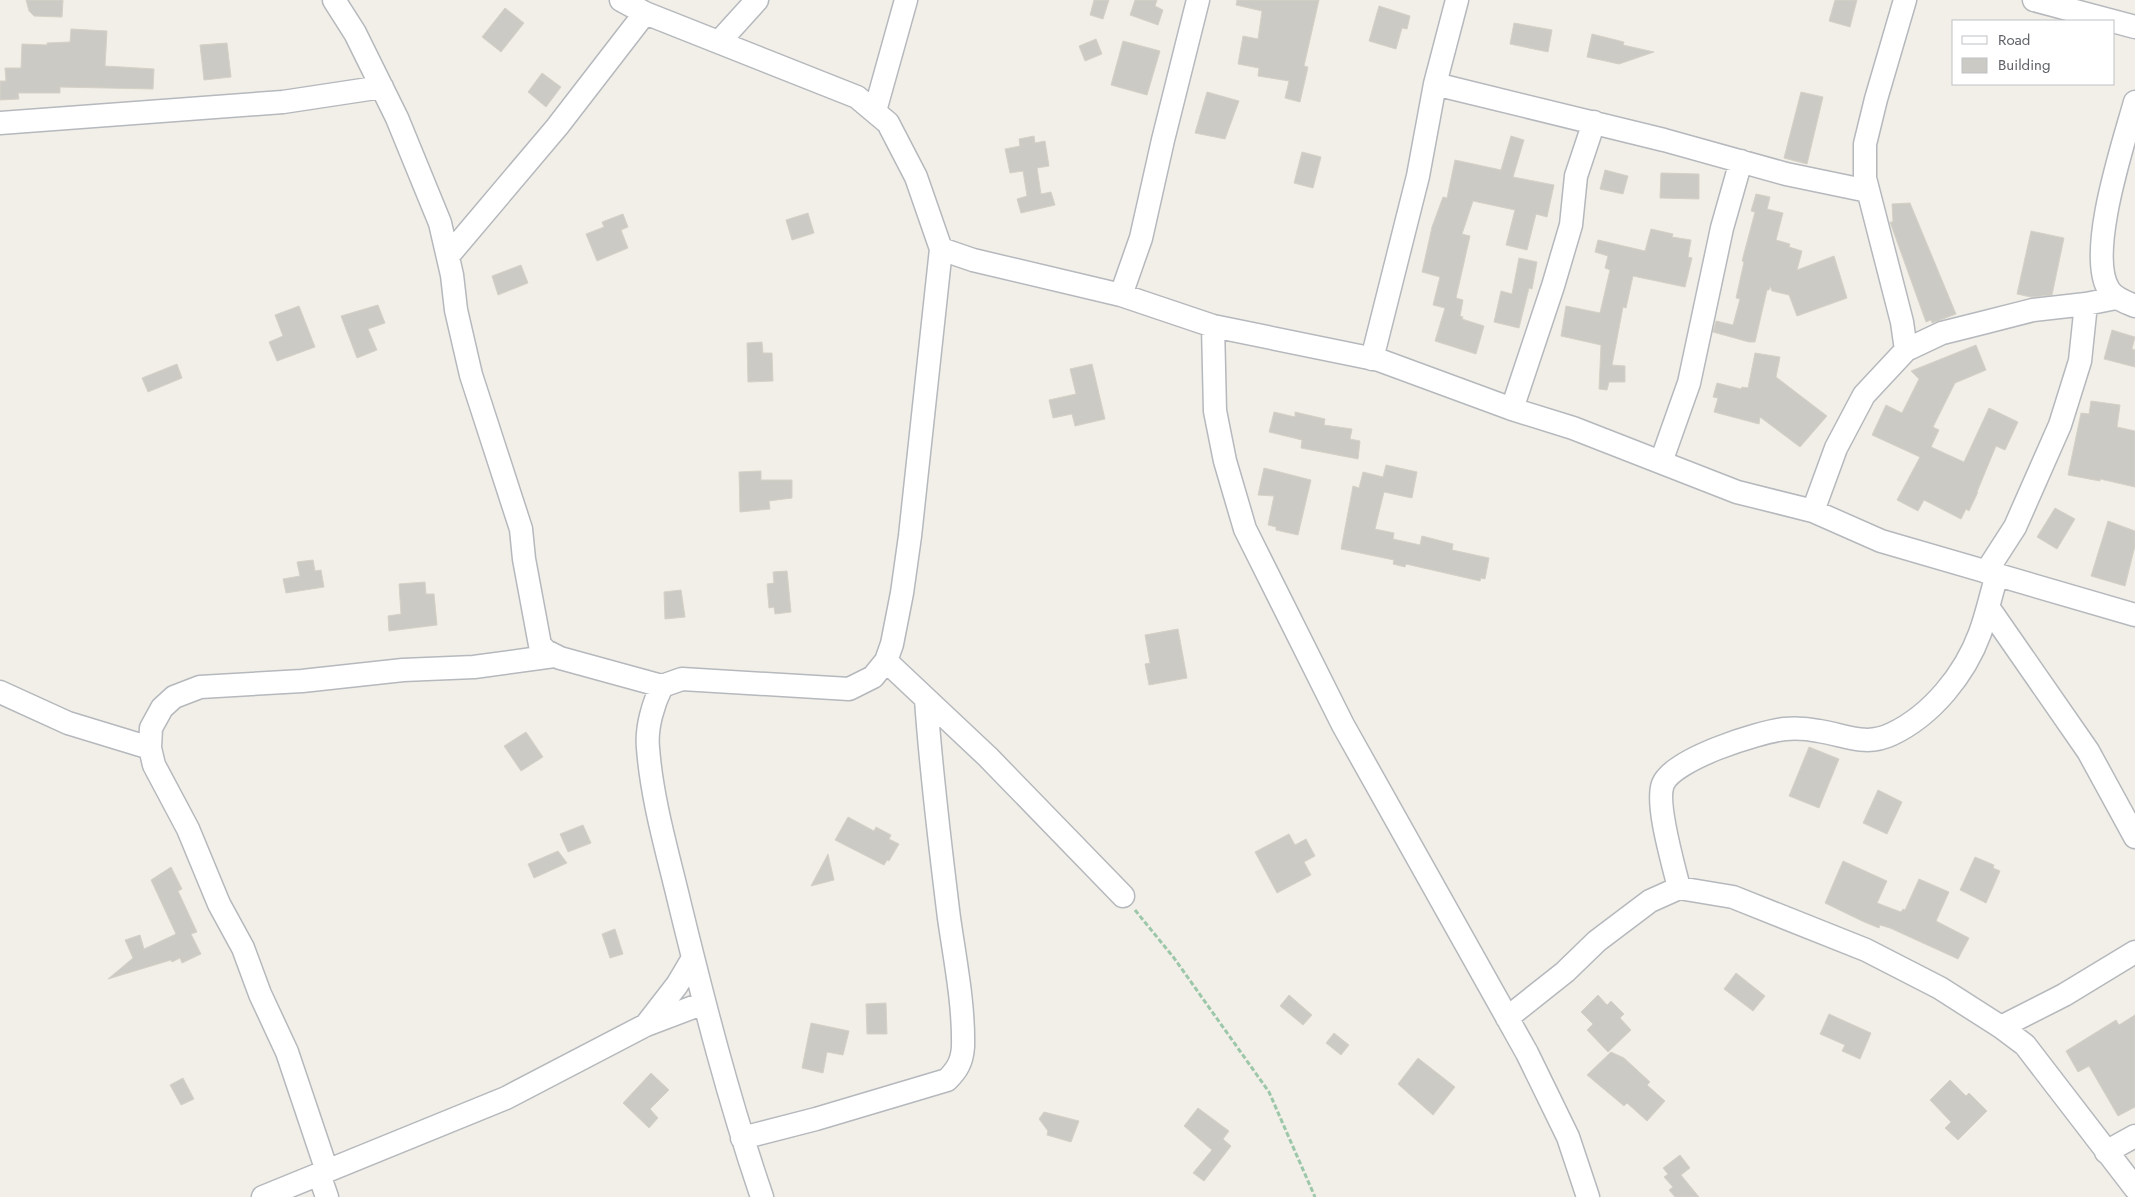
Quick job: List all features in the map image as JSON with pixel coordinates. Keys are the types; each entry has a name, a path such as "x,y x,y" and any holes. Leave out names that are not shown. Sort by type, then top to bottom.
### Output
{"street":[{"path":"334,0 355,33 397,118 440,222 470,376 521,529 537,638 546,651 554,656 662,686 682,680 849,689 873,677 886,661 902,593 910,536 941,249 916,177 888,123 857,97 645,13 621,0"},
{"path":"719,42 758,0"},
{"path":"874,111 906,0"},
{"path":"1121,295 1141,238 1198,0"},
{"path":"1372,359 1418,176 1435,84 1457,0"},
{"path":"1905,0 1876,99 1866,144 1865,178 1902,322 1906,350"},
{"path":"2034,0 2109,20"},
{"path":"448,256 557,127 645,13"},
{"path":"2115,22 2135,27"},
{"path":"1435,84 1594,122 1786,174 1868,191"},
{"path":"0,123 283,102 382,87"},
{"path":"2126,302 2104,281 2101,258 2104,225 2112,186 2135,102"},
{"path":"1512,409 1571,225 1576,176 1594,122"},
{"path":"1662,462 1689,383 1722,228 1741,161"},
{"path":"941,249 974,260 1121,295 1212,326 1372,359 1512,409 1573,428 1737,492 1813,511 1881,541 2135,616"},
{"path":"1813,511 1836,448 1864,395 1906,350 1942,333 2033,310 2126,302"},
{"path":"1679,888 1662,808 1663,784 1676,769 1697,757 1752,736 1786,729 1820,731 1850,739 1873,740 1892,734 1917,718 1950,689 1980,635 1988,607 1992,573 2060,425 2080,361 2086,304"},
{"path":"1212,326 1216,411 1225,461 1245,529 1343,725 1527,1053 1568,1137 1588,1197"},
{"path":"1988,607 2088,751 2135,837"},
{"path":"327,1197 323,1173 287,1052 260,994 243,948 219,904 188,829 154,765 150,748 151,728 162,708 174,696 200,687 302,680 403,670 474,667 554,656"},
{"path":"886,661 1050,819 1123,896"},
{"path":"662,686 653,703 648,747 666,848 704,1003 742,1138 762,1197"},
{"path":"0,692 68,723 150,748"},
{"path":"742,1138 816,1119 947,1080 957,1070 963,1046 960,1002 933,796 926,699"},
{"path":"1507,1018 1566,972 1597,941 1650,901 1679,888 1733,896 1866,950 1940,988 2001,1027 2025,1045 2135,1188"},
{"path":"2001,1027 2064,995 2135,952"},
{"path":"646,1025 677,984 693,958"},
{"path":"263,1197 506,1098 646,1025 704,1003"},
{"path":"2106,1152 2135,1136"}],"path":[{"path":"1123,896 1174,958 1268,1092 1315,1197"}],"building":[{"path":"26,0 63,0 62,17 34,16 29,11"},
{"path":"1094,0 1109,0 1103,19 1090,15"},
{"path":"1135,0 1157,0 1155,6 1163,10 1158,25 1130,15"},
{"path":"1237,0 1319,0 1304,66 1308,67 1300,102 1285,98 1289,81 1258,76 1259,68 1238,64 1243,36 1258,39 1262,11 1236,5"},
{"path":"1835,0 1857,0 1850,27 1829,21"},
{"path":"1379,6 1410,16 1407,29 1402,28 1396,49 1369,41"},
{"path":"505,8 524,23 501,52 482,37"},
{"path":"1514,23 1552,30 1548,52 1510,44"},
{"path":"71,29 107,31 105,66 154,69 153,89 60,87 60,93 18,93 19,99 0,100 0,81 6,81 5,68 21,68 22,44 47,45 47,43 70,42"},
{"path":"1592,34 1624,42 1623,45 1654,52 1619,64 1587,57"},
{"path":"1096,39 1102,54 1085,61 1079,46"},
{"path":"1123,41 1160,51 1147,95 1111,85"},
{"path":"227,43 231,77 204,80 200,45"},
{"path":"542,73 561,87 546,107 528,92"},
{"path":"1207,92 1239,101 1225,139 1195,133"},
{"path":"1801,92 1823,97 1807,164 1784,158"},
{"path":"1034,136 1035,143 1045,141 1049,166 1037,168 1041,194 1051,192 1055,205 1021,213 1017,199 1027,196 1023,171 1010,173 1005,149 1020,146 1019,139"},
{"path":"1511,136 1524,140 1513,177 1554,185 1547,217 1536,214 1527,250 1506,245 1515,210 1473,201 1462,234 1470,236 1456,298 1463,300 1460,316 1463,317 1462,319 1484,326 1476,354 1435,341 1445,308 1433,305 1440,277 1422,272 1432,227 1443,197 1447,198 1455,160 1501,170"},
{"path":"1302,152 1321,157 1313,188 1294,183"},
{"path":"1605,170 1628,176 1623,194 1600,189"},
{"path":"1661,173 1699,174 1699,199 1660,198"},
{"path":"1756,194 1770,197 1767,209 1783,213 1776,240 1790,244 1789,247 1802,251 1797,270 1834,256 1847,298 1797,316 1789,295 1772,291 1770,286 1769,290 1767,290 1755,342 1749,342 1713,332 1716,321 1733,325 1740,299 1736,298 1744,262 1742,261 1755,212 1751,211"},
{"path":"1910,203 1956,314 1932,323 1931,320 1926,322 1890,222 1893,222 1892,204"},
{"path":"808,213 814,233 792,240 786,220"},
{"path":"623,214 628,227 621,230 628,248 597,261 586,234 604,227 602,222"},
{"path":"1651,229 1673,234 1672,237 1691,240 1688,257 1692,258 1685,287 1633,276 1626,308 1623,307 1612,365 1625,366 1625,382 1609,382 1607,390 1599,389 1601,345 1561,336 1566,306 1600,313 1610,270 1605,268 1608,256 1595,252 1598,240 1645,251"},
{"path":"2031,231 2064,238 2052,295 2031,297 2017,294"},
{"path":"1519,258 1537,262 1532,289 1529,288 1519,328 1494,322 1501,291 1512,294"},
{"path":"521,265 528,283 498,295 492,276"},
{"path":"378,305 385,323 368,329 377,350 357,358 341,316"},
{"path":"299,306 315,347 277,361 269,342 283,336 275,315"},
{"path":"2112,330 2135,337 2132,349 2135,350 2135,367 2104,359"},
{"path":"762,342 763,353 772,353 773,381 748,382 747,343"},
{"path":"1976,345 1986,370 1955,383 1933,427 1939,430 1931,447 1964,462 1989,408 2018,422 2005,450 1996,446 1969,511 1966,509 1961,519 1924,500 1918,511 1897,500 1920,457 1872,435 1886,405 1902,413 1919,379 1911,371"},
{"path":"1755,353 1780,357 1776,377 1827,416 1800,447 1760,417 1759,424 1714,412 1718,398 1713,397 1717,383 1741,389 1742,387 1748,388"},
{"path":"177,364 182,378 148,392 142,378"},
{"path":"1092,364 1105,419 1075,426 1072,414 1053,418 1049,400 1076,394 1070,369"},
{"path":"2091,401 2120,405 2117,427 2135,431 2135,487 2100,479 2100,481 2068,475 2081,413 2089,414"},
{"path":"1274,412 1295,417 1295,412 1325,419 1324,425 1352,429 1350,439 1360,441 1358,459 1301,448 1302,440 1269,432"},
{"path":"1386,465 1417,472 1412,498 1384,492 1375,529 1394,533 1393,539 1420,545 1422,536 1453,544 1452,550 1489,558 1485,579 1481,578 1480,581 1406,564 1405,567 1393,564 1394,560 1341,549 1353,486 1359,488 1363,472 1383,477"},
{"path":"1264,468 1311,480 1298,535 1276,530 1276,527 1268,525 1274,496 1258,495"},
{"path":"761,471 761,480 792,480 792,498 769,501 770,509 740,512 739,472"},
{"path":"2055,508 2075,519 2057,549 2037,537"},
{"path":"2108,521 2135,531 2135,546 2125,586 2091,576"},
{"path":"313,560 315,571 321,570 324,587 286,593 283,579 300,576 297,562"},
{"path":"787,571 791,612 775,614 774,607 769,608 767,584 774,583 773,572"},
{"path":"425,582 426,594 434,594 437,625 389,631 388,616 401,614 399,584"},
{"path":"681,590 685,617 665,619 664,592"},
{"path":"1178,629 1187,678 1149,685 1145,664 1150,663 1145,635"},
{"path":"526,732 543,757 521,771 504,746"},
{"path":"1809,747 1839,759 1819,808 1789,796"},
{"path":"1878,790 1902,802 1887,834 1863,823"},
{"path":"848,817 874,831 876,827 891,835 889,839 899,844 889,861 887,860 884,865 835,840"},
{"path":"583,825 591,843 568,852 560,834"},
{"path":"1289,834 1295,845 1306,839 1315,856 1304,862 1311,875 1277,893 1255,852"},
{"path":"558,851 567,863 534,878 528,864"},
{"path":"828,854 834,880 811,886"},
{"path":"1975,857 1994,865 1993,868 2000,871 1986,903 1960,890"},
{"path":"1843,861 1887,881 1877,903 1901,912 1903,909 1905,910 1919,879 1949,892 1936,921 1969,938 1958,959 1890,928 1880,925 1879,928 1862,921 1825,903"},
{"path":"171,867 182,889 178,891 197,932 191,934 201,954 182,963 180,958 172,962 171,960 108,979 133,958 125,940 140,935 144,949 176,934 151,880"},
{"path":"615,929 623,954 610,958 602,934"},
{"path":"1736,973 1765,996 1753,1011 1724,989"},
{"path":"1289,995 1312,1015 1303,1025 1280,1006"},
{"path":"1598,995 1607,1005 1611,1001 1624,1014 1620,1018 1631,1030 1608,1052 1587,1030 1593,1024 1581,1012"},
{"path":"886,1003 887,1034 867,1034 866,1004"},
{"path":"1829,1014 1871,1033 1860,1059 1842,1051 1845,1045 1820,1034"},
{"path":"2135,1015 2135,1107 2118,1116 2089,1066 2078,1072 2066,1051 2116,1020 2119,1025"},
{"path":"811,1023 849,1031 843,1055 827,1052 823,1073 802,1068"},
{"path":"1334,1033 1349,1045 1341,1055 1326,1043"},
{"path":"1611,1052 1624,1058 1650,1082 1647,1085 1665,1101 1647,1121 1627,1103 1624,1106 1587,1075"},
{"path":"1418,1058 1455,1087 1433,1115 1398,1084"},
{"path":"651,1073 669,1090 650,1109 658,1118 649,1128 623,1103"},
{"path":"183,1078 194,1099 181,1105 170,1085"},
{"path":"1950,1080 1966,1096 1969,1093 1987,1111 1958,1140 1945,1128 1951,1122 1930,1100"},
{"path":"1198,1108 1229,1131 1223,1139 1231,1146 1204,1181 1193,1173 1212,1150 1184,1126"},
{"path":"1044,1112 1079,1121 1071,1142 1047,1135 1048,1131 1039,1119"},
{"path":"1680,1155 1690,1168 1681,1175 1699,1197 1675,1197 1669,1190 1673,1187 1664,1177 1668,1174 1663,1168"}]}
